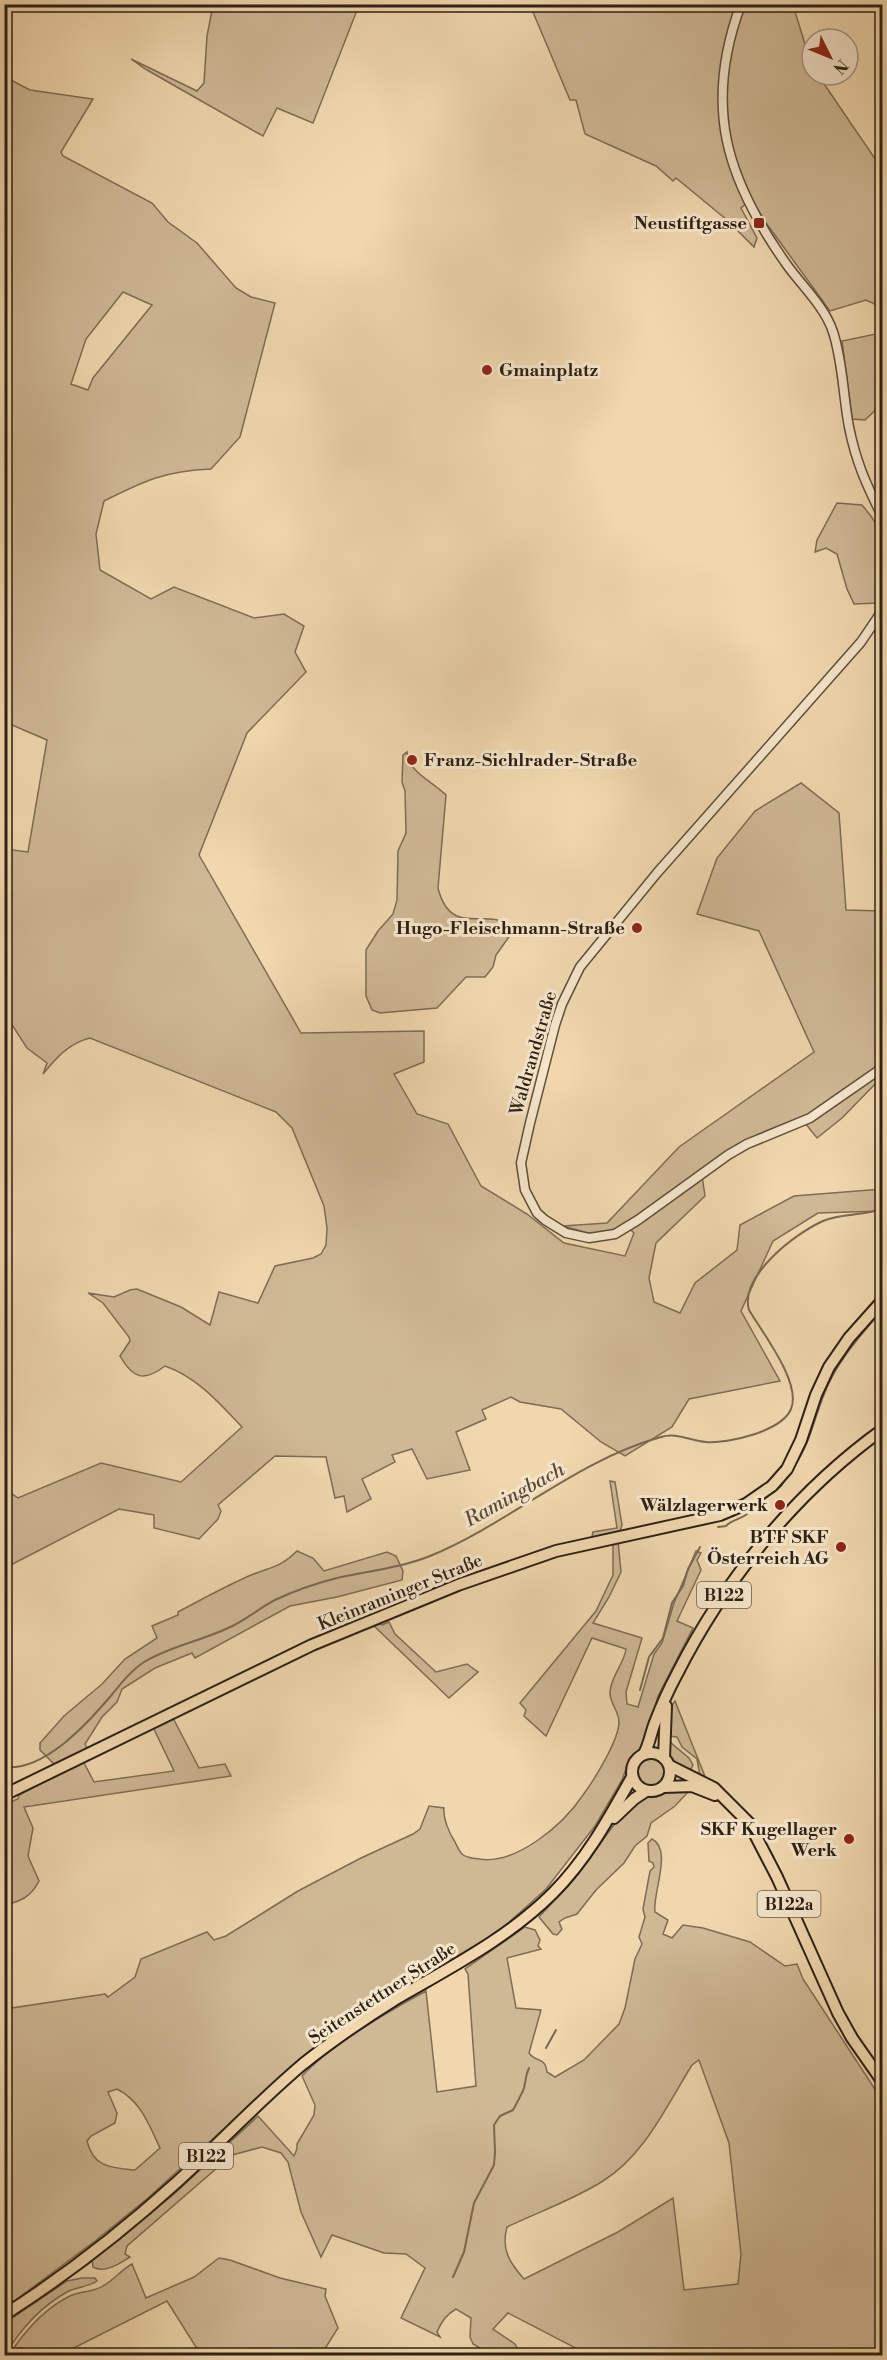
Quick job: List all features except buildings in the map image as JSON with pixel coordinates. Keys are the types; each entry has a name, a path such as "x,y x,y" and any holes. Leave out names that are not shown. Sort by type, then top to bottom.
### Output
{"main road":[{"name":"Kleinraminger Straße","path":"4,1795 348,1629 530,1558 720,1515 740,1508 764,1493 780,1478 801,1440 816,1395 829,1367 849,1338 882,1301"},
{"name":"B122","path":"632,1777 634,1763 644,1754 668,1694 687,1655 714,1610 766,1539 795,1506 822,1480 882,1430"},
{"name":"B122","path":"646,1791 659,1790 668,1781 664,1719 668,1694"},
{"path":"644,1754 658,1754 667,1762"},
{"name":"B122a","path":"667,1762 708,1784 743,1815 758,1839 838,2013 852,2038 882,2081"},
{"path":"632,1777 640,1788 646,1791"},
{"name":"Seitenstettner Straße","path":"4,2314 61,2275 145,2210 283,2082 329,2044 386,2006 493,1941 527,1916 568,1877 603,1829 632,1777"},
{"name":"B122a","path":"664,1786 692,1786 729,1801"},
{"name":"Seitenstettner Straße","path":"603,1829 626,1806 646,1791"}],"street":[{"path":"741,4 724,61 722,94 723,124 737,180 752,212 771,242 830,323 836,343 855,454 865,483 882,516"},
{"name":"Waldrandstraße","path":"882,611 861,642 641,891 580,968 562,1004 555,1025 530,1123 521,1163 525,1190 537,1213 566,1233 589,1238 615,1234 728,1155 747,1144 810,1118 882,1068"}],"shaded area":[{"path":"213,5 359,5 313,123 277,108 263,136 131,59 197,91 204,83 207,36"},
{"path":"530,5 793,5 800,28 800,87 826,87 882,169 882,404 865,420 852,419 842,341 881,333 877,305 866,300 830,311 764,220 752,199 741,208 757,238 754,247 727,220 676,178 673,181 656,166 585,134 576,100 570,100"},
{"path":"5,77 30,90 93,99 61,152 63,156 152,203 168,222 197,243 236,288 251,297 275,303 240,437 211,469 180,472 155,478 104,501 96,534 100,570 151,599 174,587 254,618 284,614 304,626 295,652 306,672 247,733 199,855 301,1033 424,1031 424,1062 394,1074 417,1114 448,1124 481,1186 527,1214 564,1243 625,1256 634,1233 625,1225 599,1236 563,1226 607,1223 679,1147 814,1052 759,931 697,914 717,858 755,811 801,783 839,813 846,910 882,911 882,1077 842,1118 817,1138 801,1118 701,1169 705,1196 656,1243 649,1278 654,1302 680,1313 695,1283 737,1250 740,1225 794,1196 882,1189 882,1211 818,1213 773,1241 741,1311 780,1381 689,1399 672,1427 625,1456 601,1442 561,1409 520,1402 511,1397 482,1410 486,1419 456,1432 470,1470 427,1479 412,1449 392,1455 395,1462 362,1479 371,1499 347,1512 344,1496 335,1498 326,1457 275,1456 218,1505 221,1511 218,1519 199,1539 154,1528 154,1515 119,1509 5,1568 5,1489 18,1498 101,1463 181,1482 242,1427 207,1392 177,1371 165,1366 151,1374 140,1376 130,1370 120,1356 130,1341 129,1337 103,1303 88,1293 114,1297 137,1289 181,1307 210,1325 219,1292 258,1303 275,1266 313,1258 321,1254 326,1245 327,1228 324,1206 292,1128 276,1112 90,1038 69,1047 43,1074 47,1063 27,1048 5,1014 5,932 12,895 10,875 5,861 5,849 28,852 47,740 5,722","holes":["123,292 152,305 93,378 88,390 71,384 86,339"]},
{"path":"837,503 862,505 880,533 884,564 878,603 854,604 837,554 826,548 815,552 817,540"},
{"path":"407,752 408,759 416,771 446,795 438,888 445,905 454,914 464,918 496,920 505,924 511,934 496,955 493,967 485,977 466,977 437,1008 380,1013 372,1010 366,996 366,950 378,931 393,914 397,900 398,851 406,833 405,791 402,782 403,755"},
{"path":"610,1481 615,1482 622,1525 620,1531 592,1537 593,1532 617,1528"},
{"path":"618,1541 621,1572 593,1623 642,1638 626,1692 627,1704 638,1707 654,1654 662,1643 674,1603 696,1551 701,1553 697,1560 701,1570 677,1621 693,1628 658,1696 646,1741 628,1763 622,1780 595,1826 546,1889 505,1926 345,2024 288,2070 148,2198 5,2308 5,2009 105,1994 108,1997 135,1977 141,1959 207,1932 214,1940 226,1936 298,1891 413,1834 420,1829 429,1806 444,1808 445,1821 451,1834 461,1853 470,1858 493,1859 508,1856 551,1830 564,1819 588,1788 615,1739 619,1722 610,1692 626,1649 592,1638 546,1736 524,1716 526,1710 520,1703 596,1611 613,1575 613,1542","holes":["117,2089 125,2094 143,2114 160,2148 135,2170 112,2167 99,2162 94,2157 87,2141 91,2136 115,2123 117,2113 108,2092"]},
{"path":"297,1551 313,1558 324,1571 387,1552 396,1556 403,1571 402,1580 337,1597 290,1606 195,1658 192,1653 155,1668 122,1689 117,1702 102,1717 85,1744 88,1750 55,1765 40,1750 40,1743 64,1716 102,1684 125,1659 157,1638 152,1626 178,1615 178,1612 232,1584 281,1564"},
{"path":"389,1622 395,1634 436,1672 467,1664 478,1672 449,1698 372,1624 382,1625"},
{"path":"675,1701 706,1779 700,1776 697,1759 682,1747 677,1737 669,1736 670,1742 689,1758 693,1765 690,1771 676,1765 670,1758 666,1745 666,1728 669,1713"},
{"path":"173,1718 199,1768 225,1764 231,1776 24,1807 33,1828 28,1856 39,1881 25,1898 5,1905 5,1804 18,1799 19,1795 83,1761 94,1782 174,1771 153,1727"},
{"path":"651,1758 661,1762 665,1772 661,1782 651,1786 641,1782 637,1772 641,1762"},
{"path":"671,1790 688,1790 688,1792 675,1806 651,1823 647,1836 635,1846 624,1863 596,1890 577,1914 559,1922 562,1929 557,1935 553,1934 539,1917 575,1878 619,1818 645,1797"},
{"path":"652,1839 658,1844 661,1852 655,1912 668,1920 663,1934 672,1938 683,1925 703,1928 750,1942 785,1966 797,1964 803,1979 882,2100 882,2355 589,2355 508,2313 493,2329 515,2344 521,2355 492,2355 473,2344 470,2337 471,2318 456,2309 440,2325 437,2332 440,2337 401,2318 425,2268 406,2254 384,2253 332,2235 321,2257 301,2212 288,2162 281,2153 262,2147 232,2155 127,2246 125,2254 130,2257 107,2268 93,2267 92,2260 173,2195 258,2116 294,2156 297,2144 314,2115 315,2105 302,2076 344,2041 426,1991 437,2092 476,2086 468,1974 465,1969 525,1927 535,1930 540,1940 538,1946 541,1949 507,1958 516,2008 541,2010 529,2053 542,2062 547,2072 555,2077 584,2060 619,2024 625,2008 635,1959 642,1944 639,1937 645,1917 643,1909 650,1871 654,1867 649,1861 648,1843","holes":["699,2060 729,2143 741,2254 738,2284 684,2290 673,2198 618,2232 524,2279 510,2261 505,2242 507,2227 580,2194 618,2170 643,2143 692,2065"]},
{"path":"219,2258 280,2278 326,2289 325,2296 338,2328 321,2355 201,2355 167,2301 60,2355 9,2355 29,2329 53,2306 72,2295 99,2288 132,2264 146,2298 194,2277"},
{"path":"95,2278 97,2281 67,2292 39,2312 24,2328 5,2355 5,2323 67,2281"}],"waterway":[{"name":"Ramingbach","path":"4,1767 19,1767 34,1762 63,1744 144,1662 164,1652 218,1633 282,1597 329,1580 396,1566 430,1556 488,1527 572,1476 630,1447 667,1436 706,1442 727,1441 766,1430 777,1424 786,1417 791,1409 793,1398 791,1386 779,1358 749,1310 748,1297 753,1283 772,1257 812,1227 830,1218 882,1209"},
{"path":"794,1466 804,1449 835,1371 882,1310"},
{"path":"751,1509 781,1486 786,1478"},
{"path":"718,1527 726,1526 749,1512"},
{"path":"640,1690 649,1657 663,1638 672,1603 683,1586 688,1569 700,1547"},
{"path":"546,2048 556,2030"},
{"path":"453,2277 464,2252 474,2203 494,2165 494,2125 500,2116 513,2110 523,2090 529,2068"}],"place":[{"name":"Neustiftgasse","path":"759,223"},
{"name":"Gmainplatz","path":"487,370"},
{"name":"Franz-Sichlrader-Straße","path":"412,760"},
{"name":"Hugo-Fleischmann-Straße","path":"637,928"},
{"name":"Wälzlagerwerk","path":"780,1505"},
{"name":"BTF SKF Österreich AG","path":"841,1547"},
{"name":"SKF Kugellager Werk","path":"849,1839"}]}
